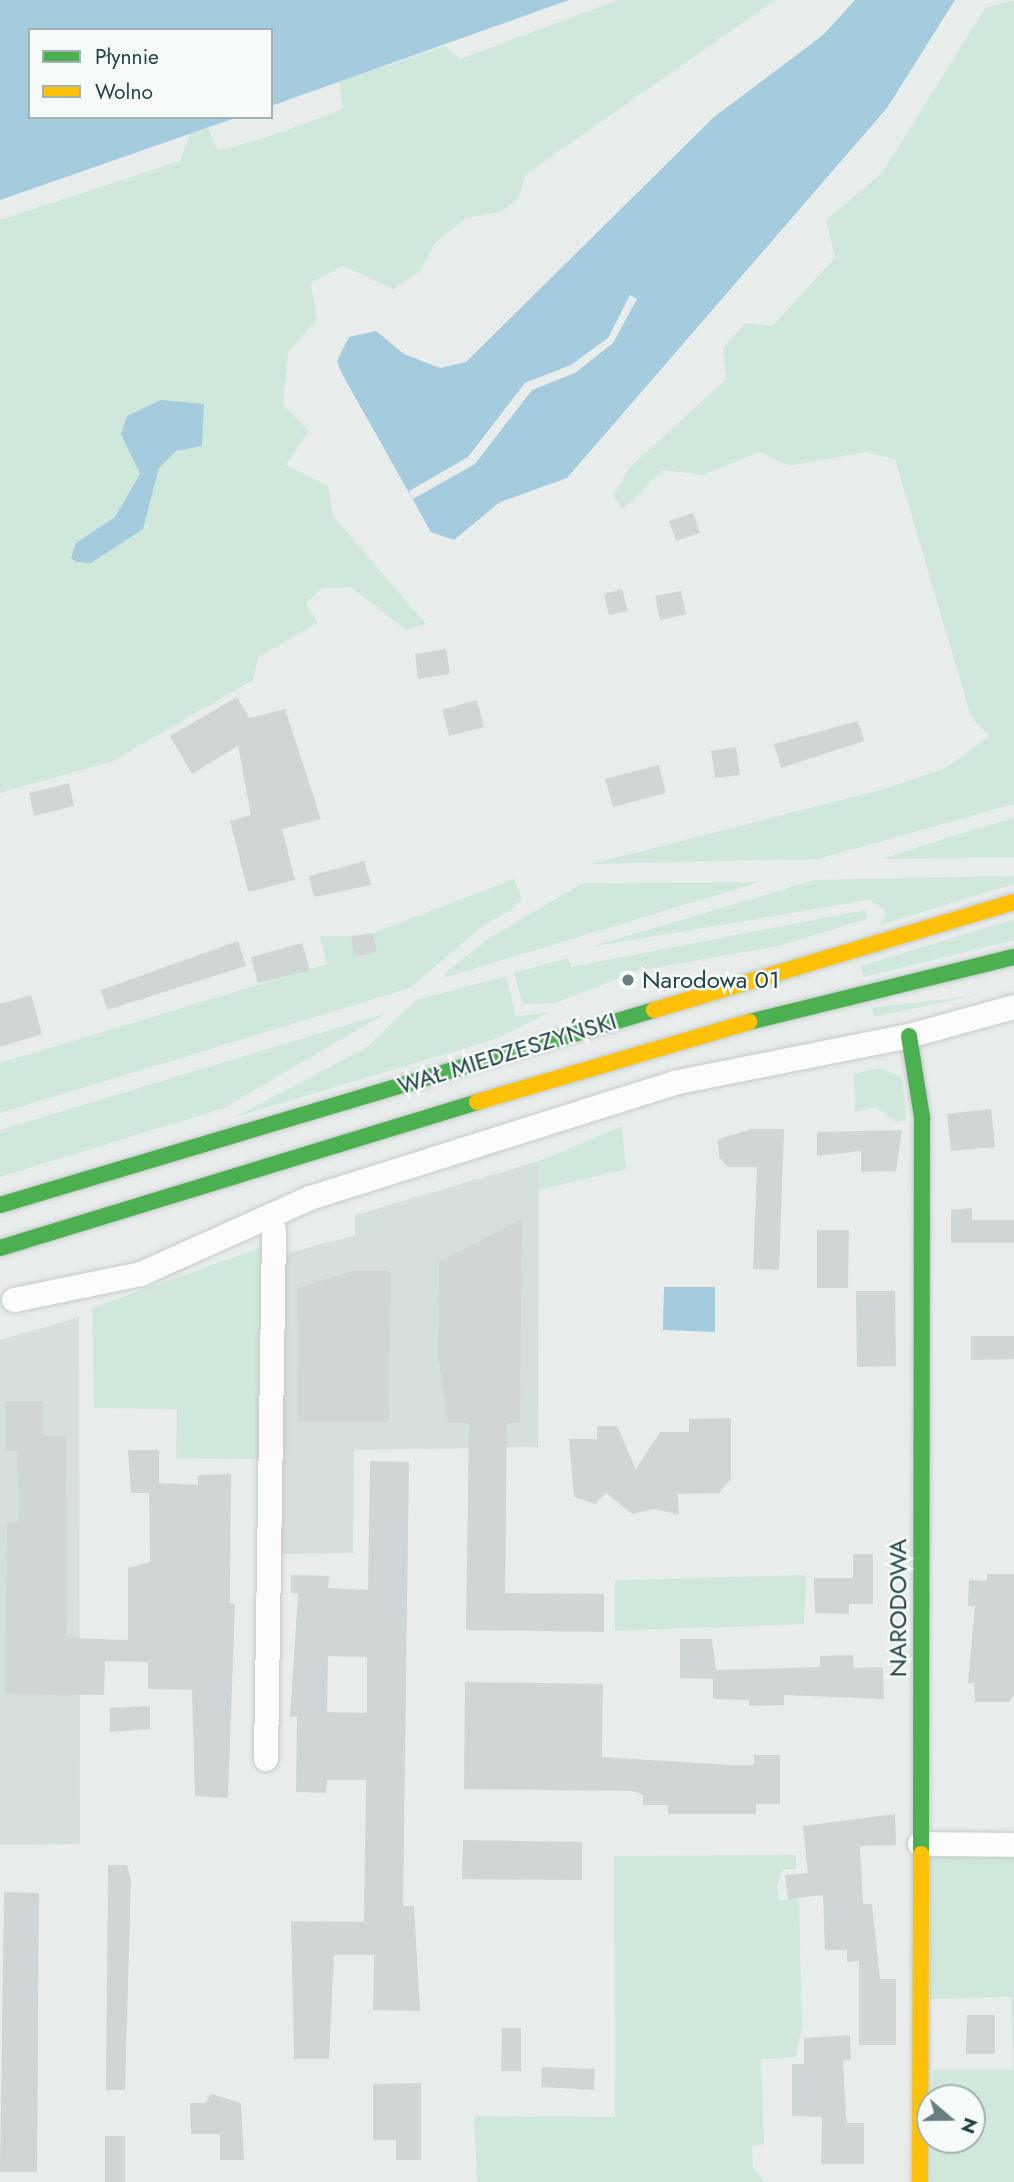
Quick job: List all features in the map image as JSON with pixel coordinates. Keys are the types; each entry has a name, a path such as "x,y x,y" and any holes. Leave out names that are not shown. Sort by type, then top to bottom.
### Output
{"main road":[{"name":"WAŁ MIEDZESZYŃSKI","path":"0,1205 1014,902"},
{"name":"WAŁ MIEDZESZYŃSKI","path":"0,1248 698,1035 1014,957"},
{"name":"NARODOWA","path":"909,1036 922,1118 920,2182"}],"street":[{"path":"14,1300 141,1274 310,1198 674,1083 909,1036 1014,1007"},
{"path":"266,1759 274,1230"},
{"path":"920,1844 1014,1845"}],"shaded area":[{"path":"539,1161 538,1447 354,1450 353,1553 277,1554 281,1255 355,1235 355,1215"},
{"path":"79,1317 80,1844 0,1845 0,1340"}],"green space":[{"path":"618,0 775,0 525,175 518,200 500,212 466,218 435,243 419,272 393,289 343,266 311,283 317,319 288,353 283,405 309,431 286,465 328,486 333,516 426,624 406,630 351,587 322,588 306,603 318,623 258,657 253,680 113,761 0,793 0,220 180,161 190,134 208,128 218,151 268,137 343,109 339,82 445,46 460,59"},
{"path":"1014,0 1014,804 818,859 591,864 884,789 945,768 990,736 971,717 895,459 866,452 789,466 760,452 703,475 663,470 623,509 613,496 629,468 726,379 723,348 745,323 772,326 835,258 826,220 882,173 985,8"},
{"path":"1014,818 1014,857 883,859 953,836"},
{"path":"1014,876 1014,884 880,925 887,912 869,900 590,947 815,880"},
{"path":"514,879 522,899 511,910 480,928 410,988 0,1113 0,1063 327,964 320,936 351,936 355,956 376,953 373,933"},
{"path":"760,882 446,977 445,973 491,937 583,883"},
{"path":"865,910 867,919 778,946 638,971 555,1003 523,1004 514,973 568,958 571,967"},
{"path":"1014,919 1014,940 864,977 861,966"},
{"path":"506,976 516,1016 548,1013 496,1039 235,1117 366,1048 416,1000"},
{"path":"981,994 874,1017 872,1008 954,998"},
{"path":"386,1013 224,1108 0,1177 0,1130"},
{"path":"880,1068 902,1077 906,1121 896,1122 876,1107 855,1112 854,1074"},
{"path":"622,1126 626,1169 539,1190 539,1161"},
{"path":"262,1247 260,1459 176,1458 177,1409 94,1408 92,1308"},
{"path":"806,1575 804,1624 615,1631 615,1580"},
{"path":"930,1852 1014,1853 1014,2182 931,2182 932,2154 986,2154 986,2084 932,2084 933,2070 1013,2070 1011,1997 930,1999"},
{"path":"796,1855 796,1869 783,1870 777,1885 779,1900 799,1898 802,2027 796,2057 761,2059 764,2144 752,2146 753,2168 765,2182 477,2182 474,2116 615,2117 614,1856"}],"water":[{"path":"0,0 569,0 273,105 273,28 28,28 28,119 232,119 0,200"},
{"path":"855,0 955,0 887,108 567,478 500,502 454,540 431,532 341,372 337,361 349,337 376,331 404,354 440,368 466,362 714,117 823,35"},
{"path":"161,400 204,404 202,446 176,451 159,468 143,529 91,563 76,562 71,558 76,543 115,517 140,474 121,434 127,416"},
{"path":"664,1287 715,1287 715,1332 663,1330"}],"pier":[{"path":"630,295 637,299 613,343 575,373 532,390 475,464 413,499 409,491 468,457 525,383 571,365 608,338"}],"building":[{"path":"693,513 700,533 676,541 669,521"},
{"path":"622,589 628,611 609,615 604,594"},
{"path":"681,591 686,614 660,620 655,596"},
{"path":"446,649 450,674 418,679 415,654"},
{"path":"237,697 249,718 285,709 321,819 282,829 295,880 248,892 230,821 251,815 238,746 192,774 170,736"},
{"path":"477,700 484,727 449,736 442,710"},
{"path":"858,721 864,741 781,768 774,744"},
{"path":"736,747 740,775 715,778 711,751"},
{"path":"659,765 666,793 613,807 605,779"},
{"path":"69,783 74,806 34,816 29,793"},
{"path":"364,861 371,885 314,897 309,876"},
{"path":"373,933 377,953 354,956 351,936"},
{"path":"238,941 246,966 107,1010 101,990"},
{"path":"302,943 310,970 258,983 251,957"},
{"path":"31,995 42,1034 0,1047 0,1004"},
{"path":"991,1109 995,1147 951,1151 947,1114"},
{"path":"752,1129 784,1129 779,1270 753,1269 757,1167 728,1167 719,1157 718,1139"},
{"path":"902,1130 896,1171 861,1172 861,1151 817,1156 817,1132"},
{"path":"972,1208 972,1220 1014,1220 1014,1243 951,1243 951,1210"},
{"path":"522,1219 520,1423 507,1423 505,1593 604,1594 604,1632 466,1630 469,1423 448,1423 438,1356 439,1262"},
{"path":"817,1230 849,1230 848,1288 817,1288"},
{"path":"352,1271 390,1271 389,1422 297,1422 298,1288"},
{"path":"856,1291 895,1291 896,1366 857,1367"},
{"path":"971,1336 1014,1336 1014,1359 971,1360"},
{"path":"6,1401 42,1401 43,1436 66,1436 67,1638 128,1640 128,1568 150,1562 149,1493 131,1493 128,1450 159,1450 159,1483 198,1485 198,1475 231,1474 230,1603 235,1604 228,1798 195,1796 192,1690 148,1689 148,1662 105,1661 104,1695 5,1694 7,1522 19,1522 18,1451 6,1451"},
{"path":"731,1418 731,1479 719,1493 678,1494 679,1515 655,1509 632,1514 606,1493 595,1504 574,1497 569,1439 597,1439 597,1426 617,1426 636,1469 660,1432 689,1432 689,1419"},
{"path":"370,1461 409,1462 403,1906 414,1906 420,2011 373,2010 374,1955 334,1955 329,2059 294,2059 291,1921 364,1922 366,1780 327,1780 326,1793 296,1792 297,1716 290,1717 298,1594 291,1593 291,1575 329,1576 328,1588 368,1590","holes":["328,1656 367,1657 367,1713 327,1712"]},
{"path":"853,1554 873,1554 873,1604 849,1604 849,1614 815,1613 814,1578 853,1578"},
{"path":"987,1574 1014,1574 1014,1695 1009,1702 975,1702 974,1683 968,1683 975,1606 968,1606 969,1580 987,1581"},
{"path":"680,1639 712,1639 716,1670 820,1667 820,1656 853,1655 854,1668 883,1667 884,1699 784,1695 784,1705 749,1706 749,1700 713,1699 713,1679 680,1678"},
{"path":"465,1682 603,1684 602,1757 754,1765 754,1755 780,1755 780,1804 756,1804 756,1814 668,1814 668,1805 643,1805 643,1795 632,1791 464,1789"},
{"path":"150,1706 150,1729 110,1732 110,1708"},
{"path":"895,1814 896,1845 860,1846 863,1904 872,1904 880,1979 896,1979 896,2045 859,2045 859,1961 847,1962 847,1950 825,1950 823,1895 788,1899 785,1875 808,1873 803,1826"},
{"path":"463,1840 582,1842 582,1880 462,1879"},
{"path":"108,1865 127,1865 131,1879 125,2090 106,2090"},
{"path":"4,1892 39,1893 37,2172 0,2172"},
{"path":"967,2015 995,2015 995,2054 966,2054"},
{"path":"502,2028 521,2028 521,2071 501,2071"},
{"path":"850,2035 851,2060 843,2060 846,2116 847,2123 864,2123 864,2164 821,2164 822,2117 792,2116 792,2064 804,2064 804,2038"},
{"path":"542,2067 595,2069 594,2090 541,2087"},
{"path":"421,2083 421,2160 396,2160 396,2140 373,2140 373,2084"},
{"path":"211,2094 241,2103 244,2160 220,2160 220,2134 191,2134 190,2103 205,2103"},
{"path":"105,2136 125,2136 125,2182 105,2182"}],"traffic: fast":[{"path":"749,1022 1014,957"},
{"path":"0,1205 654,1010"},
{"path":"909,1036 922,1117 921,1854"},
{"path":"0,1248 477,1102"}],"traffic: slow":[{"path":"654,1010 1014,902"},
{"path":"477,1102 749,1022"},
{"path":"920,2182 921,1854"}],"place":[{"name":"Narodowa 01","path":"628,980"}]}
